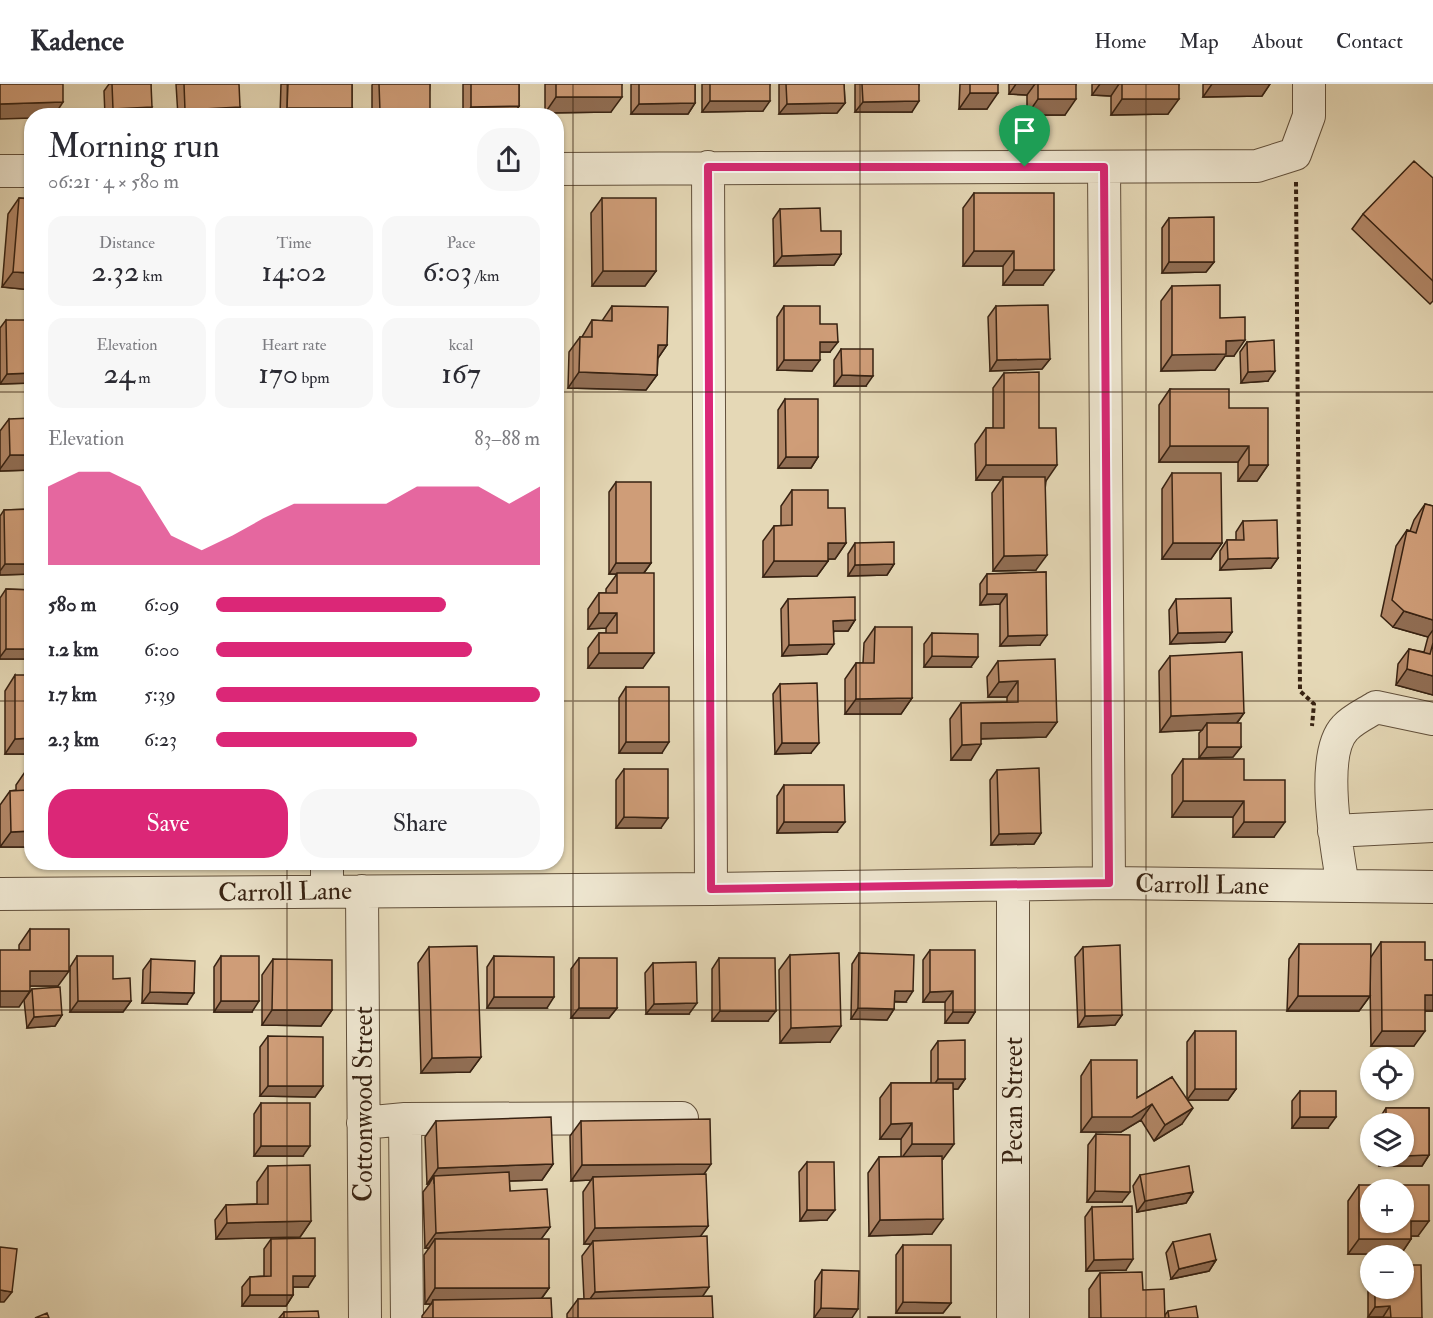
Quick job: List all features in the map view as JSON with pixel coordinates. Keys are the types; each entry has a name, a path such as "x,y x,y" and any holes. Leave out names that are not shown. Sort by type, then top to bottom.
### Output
{"street":[{"path":"564,169 1257,166 1295,154 1309,116 1309,84"},
{"path":"708,167 711,889"},
{"path":"1104,167 1109,883"},
{"path":"0,171 24,171"},
{"path":"1343,886 1334,831 1331,761 1344,728 1376,707 1433,719"},
{"path":"1334,831 1433,826"},
{"name":"Carroll Lane","path":"0,894 327,877 362,891 1109,883 1433,887"},
{"name":"Pecan Street","path":"1012,885 1012,1318"},
{"name":"Cottonwood Street","path":"362,891 365,1318"},
{"path":"363,1123 405,1119 682,1118"},
{"path":"405,1119 407,1318"}],"path":[{"path":"1298,202 1300,691 1314,704 1312,730"}],"building":[{"path":"0,84 63,84 63,102 0,104"},
{"path":"112,84 151,84 152,107 113,108"},
{"path":"184,84 239,84 240,107 185,108"},
{"path":"288,84 352,84 352,108 287,108"},
{"path":"379,84 430,84 430,108 380,108"},
{"path":"471,84 519,84 519,106 471,107"},
{"path":"556,84 622,84 622,97 556,97"},
{"path":"639,84 695,84 695,103 639,104"},
{"path":"710,84 770,84 770,101 710,101"},
{"path":"786,84 844,84 845,103 787,104"},
{"path":"862,84 919,84 919,101 863,102"},
{"path":"970,84 998,84 998,93 970,93"},
{"path":"1038,84 1076,84 1076,99 1038,99"},
{"path":"1122,84 1179,84 1179,99 1122,99"},
{"path":"1414,161 1433,178 1433,281 1363,214"},
{"path":"974,193 1054,193 1054,270 1014,270 1014,251 974,251"},
{"path":"19,198 24,198 24,273 13,272"},
{"path":"602,198 656,198 656,271 603,271"},
{"path":"820,208 821,231 841,231 841,254 782,256 780,209"},
{"path":"1214,217 1214,262 1169,262 1169,218"},
{"path":"1220,285 1220,318 1245,317 1245,340 1226,341 1226,354 1172,355 1172,286"},
{"path":"1048,305 1050,359 997,360 996,306"},
{"path":"612,306 668,307 667,345 658,345 657,375 579,372 580,337 592,337 592,320 612,321"},
{"path":"784,306 820,306 820,324 837,324 838,342 820,342 820,360 784,360"},
{"path":"6,320 24,320 24,373 7,374"},
{"path":"1274,340 1275,371 1248,372 1247,342"},
{"path":"841,349 873,349 873,376 842,375"},
{"path":"1039,372 1039,428 1056,428 1057,465 986,465 986,428 1004,428 1004,373"},
{"path":"1170,389 1229,389 1229,408 1268,408 1268,465 1249,465 1249,446 1170,446"},
{"path":"785,399 818,399 818,457 786,457"},
{"path":"24,418 24,455 10,455 9,419"},
{"path":"1172,473 1221,473 1222,543 1173,543"},
{"path":"1003,477 1045,477 1047,555 1004,556"},
{"path":"616,482 651,482 651,563 616,563"},
{"path":"792,490 828,490 828,508 845,508 846,543 828,543 828,561 774,561 774,526 792,525"},
{"path":"1425,504 1433,506 1433,620 1404,611 1392,600 1407,530 1416,533"},
{"path":"24,509 24,564 5,564 4,510"},
{"path":"1277,520 1278,558 1228,559 1227,540 1244,540 1243,521"},
{"path":"894,542 894,564 855,565 855,543"},
{"path":"1046,572 1047,635 1008,636 1007,594 987,594 987,574"},
{"path":"617,573 654,573 654,653 599,653 599,633 617,633 617,613 599,613 599,593 617,593"},
{"path":"6,589 24,590 24,649 6,649"},
{"path":"855,597 855,620 833,621 834,644 789,645 788,599"},
{"path":"1231,598 1232,632 1178,633 1176,599"},
{"path":"875,627 912,627 912,698 856,699 856,663 874,663"},
{"path":"932,633 978,634 978,657 932,656"},
{"path":"1433,643 1433,676 1407,669 1409,649 1430,654"},
{"path":"1242,652 1244,713 1171,716 1170,656"},
{"path":"1055,659 1057,722 981,723 981,744 962,745 961,703 1018,702 1018,681 999,682 998,661"},
{"path":"15,675 24,675 24,738 15,739"},
{"path":"817,683 819,743 782,743 780,684"},
{"path":"626,687 669,687 669,742 626,742"},
{"path":"1207,723 1241,723 1241,747 1207,747"},
{"path":"1183,759 1244,759 1244,780 1285,780 1285,822 1244,822 1244,801 1183,801"},
{"path":"1039,768 1041,833 999,834 997,770"},
{"path":"624,769 668,769 668,818 624,817"},
{"path":"784,785 844,785 845,822 784,822"},
{"path":"24,790 24,831 11,832 10,791"},
{"path":"30,929 69,929 69,971 30,971 30,991 0,991 0,950 30,950"},
{"path":"1381,942 1425,942 1425,960 1433,960 1433,995 1425,995 1425,1031 1382,1031"},
{"path":"1299,944 1371,944 1370,996 1298,996"},
{"path":"1120,945 1122,1015 1085,1016 1083,947"},
{"path":"477,946 481,1057 432,1058 429,947"},
{"path":"930,950 975,950 975,1012 953,1012 953,991 930,992"},
{"path":"839,953 841,1026 791,1028 790,955"},
{"path":"859,953 914,955 913,991 895,991 894,1009 858,1008"},
{"path":"77,956 113,956 113,979 130,978 131,1001 78,1001"},
{"path":"221,956 259,956 259,1001 221,1001"},
{"path":"494,956 554,957 554,997 494,997"},
{"path":"579,958 617,958 617,1008 579,1008"},
{"path":"719,958 775,958 776,1011 720,1011"},
{"path":"151,959 195,961 194,993 150,992"},
{"path":"273,959 332,960 332,1010 272,1010"},
{"path":"696,962 697,1003 654,1004 653,963"},
{"path":"60,987 62,1015 34,1017 32,989"},
{"path":"1195,1031 1236,1031 1236,1089 1195,1089"},
{"path":"268,1036 323,1037 323,1086 268,1086"},
{"path":"965,1040 965,1079 938,1079 938,1041"},
{"path":"1091,1060 1137,1060 1137,1098 1172,1077 1193,1108 1165,1125 1152,1104 1132,1117 1092,1117"},
{"path":"891,1083 953,1083 954,1144 912,1144 912,1123 891,1124"},
{"path":"1300,1091 1336,1091 1336,1117 1300,1117"},
{"path":"261,1103 310,1103 310,1146 261,1146"},
{"path":"1386,1108 1429,1108 1429,1155 1414,1156 1414,1113 1386,1113"},
{"path":"551,1117 553,1164 438,1168 436,1121"},
{"path":"710,1119 711,1164 582,1165 581,1121"},
{"path":"1096,1134 1130,1135 1130,1192 1095,1191"},
{"path":"942,1156 943,1219 880,1220 879,1157"},
{"path":"807,1162 834,1162 835,1210 807,1210"},
{"path":"310,1165 311,1221 227,1223 226,1205 268,1204 268,1166"},
{"path":"1189,1166 1193,1192 1145,1201 1140,1175"},
{"path":"509,1172 510,1191 547,1189 550,1227 436,1233 434,1176"},
{"path":"706,1174 708,1226 595,1228 593,1177"},
{"path":"1359,1185 1360,1233 1411,1233 1411,1239 1359,1239"},
{"path":"1414,1185 1429,1185 1429,1221 1414,1221"},
{"path":"1132,1206 1133,1259 1094,1260 1092,1207"},
{"path":"1210,1234 1216,1260 1179,1269 1173,1242"},
{"path":"707,1236 709,1287 595,1292 593,1241"},
{"path":"315,1238 315,1276 293,1276 293,1295 250,1295 250,1277 271,1276 271,1239"},
{"path":"435,1239 549,1239 549,1288 435,1288"},
{"path":"903,1245 951,1245 951,1303 903,1302"},
{"path":"0,1247 17,1249 12,1292 0,1290"},
{"path":"1414,1265 1421,1265 1422,1318 1391,1318 1390,1306 1375,1307 1375,1299 1414,1299"},
{"path":"822,1270 859,1271 858,1309 821,1308"},
{"path":"1142,1272 1143,1290 1164,1289 1165,1318 1101,1318 1100,1273"},
{"path":"712,1296 713,1318 578,1318 578,1299"},
{"path":"551,1298 552,1318 433,1318 433,1300"},
{"path":"1196,1306 1198,1318 1169,1318 1168,1311"},
{"path":"318,1311 319,1318 284,1318 284,1312"},
{"path":"47,1313 49,1318 35,1318"},
{"path":"960,1317 960,1318 868,1318"}],"route":[{"path":"708,167 1025,167 1104,167 1109,883 711,889 708,167"}]}
